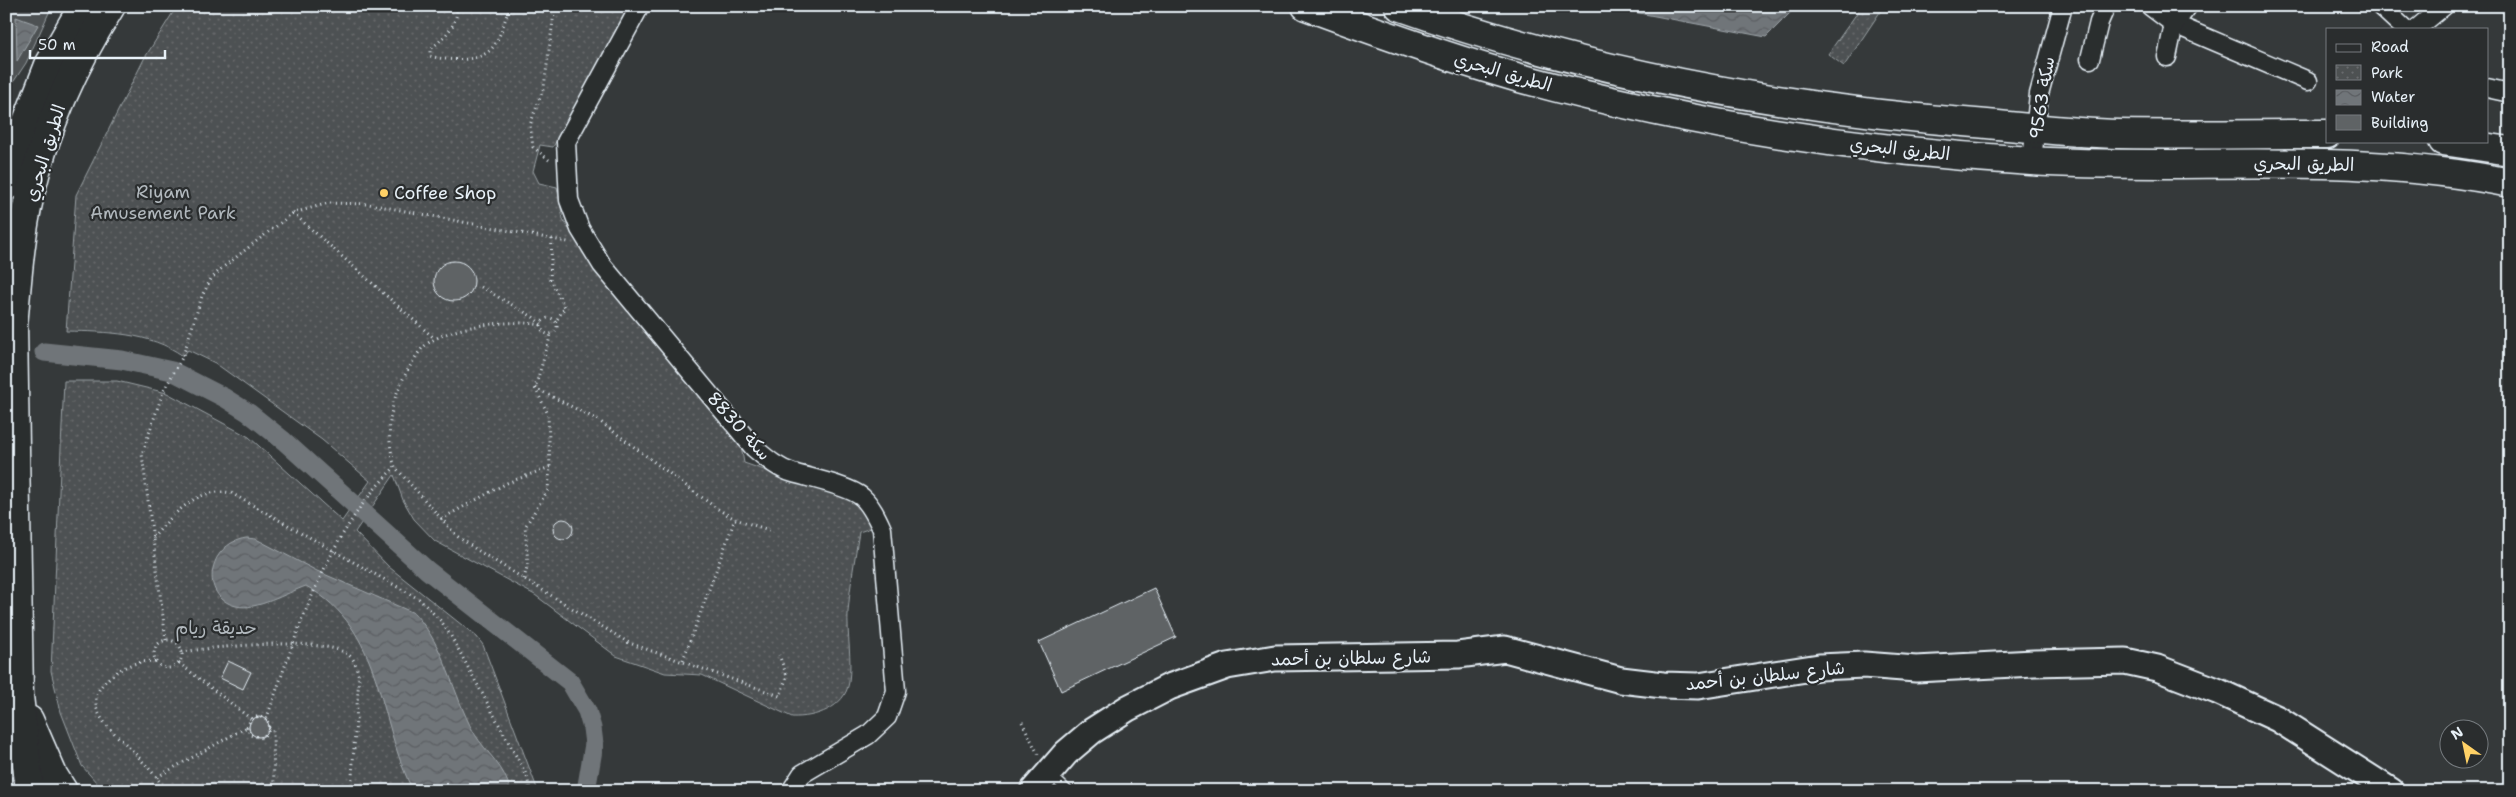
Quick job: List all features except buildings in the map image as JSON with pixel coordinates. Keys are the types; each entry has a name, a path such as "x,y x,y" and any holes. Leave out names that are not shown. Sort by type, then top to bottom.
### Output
{"main road":[{"name":"الطريق البحري","path":"6,186 26,124 49,65 83,6"},
{"name":"الطريق البحري","path":"30,791 19,696 14,326 19,266 30,195 48,130 92,34 111,6"},
{"name":"الطريق البحري","path":"1306,6 1403,42 1514,76 1663,113 1752,130 1881,148 2032,161 2332,163 2430,170 2510,183"},
{"name":"الطريق البحري","path":"1399,6 1527,46 1597,64 1756,98 1893,117 2117,134 2326,134"},
{"path":"2450,142 2510,151"},
{"path":"19,696 53,775 63,791"}],"street":[{"name":"سكة 8830","path":"640,6 566,142 569,200 580,229 602,265 754,448 773,464 791,473 821,480 861,496 873,511 882,529 896,691 887,717 868,735 802,774 792,791"},
{"name":"سكة 9563","path":"2032,161 2039,94 2063,6"},
{"path":"2090,59 2099,22 2106,6"},
{"path":"2150,6 2174,24 2308,81"},
{"path":"2167,58 2174,24 2188,6"},
{"path":"2380,6 2404,28"},
{"path":"2417,28 2444,6"},
{"path":"2488,88 2510,93"},
{"name":"شارع سلطان بن أحمد","path":"1040,781 1092,731 1128,708 1169,687 1227,666 1275,658 1458,655 1505,649 1621,680 1663,685 1698,686 1819,667 1864,666 1916,669 2125,661 2157,668 2217,691 2278,719 2391,791"}],"lane":[{"path":"1040,781 1068,791"}],"path":[{"path":"457,6 458,18 446,36 430,50 430,56 443,60 487,53 494,46 510,6"},
{"path":"554,6 544,87 530,125 533,147 545,159 566,166"},
{"path":"166,640 142,454 163,392 183,356 202,296 211,279 241,252 293,213 329,203 369,204 591,246"},
{"path":"293,213 434,338"},
{"path":"524,579 528,563 525,527 548,490 550,467 548,414 535,388 551,334 556,330 556,321 565,307 550,280 552,239"},
{"path":"481,288 533,317 541,325 542,331 551,334"},
{"path":"541,325 547,318 556,321"},
{"path":"541,325 523,321 497,323 434,338 424,345 396,393 390,412 389,432 395,467 463,541 629,643 683,660 780,696 787,676 780,655"},
{"path":"535,388 598,420 716,508 736,518 769,530"},
{"path":"266,720 312,596 333,552 349,523 395,467"},
{"path":"441,519 507,483 550,467"},
{"path":"153,538 181,509 198,498 221,491 231,494 419,599 441,621 466,661 527,776 530,791"},
{"path":"683,660 736,518"},
{"path":"166,640 177,642 182,652 179,663 170,668 159,665 153,656 156,645 166,640"},
{"path":"182,652 220,646 293,645 322,646 340,650 350,656 356,665 359,695 351,791"},
{"path":"155,661 142,661 114,673 97,693 96,704 108,728 157,777 166,791"},
{"path":"179,663 251,719"},
{"path":"157,777 247,727 251,719 259,716 266,720 269,728 273,730 274,791"},
{"path":"1022,722 1040,781"},
{"path":"247,727 250,735 258,738 266,736 269,728"}],"green space":[{"path":"8,6 52,6 26,63 12,84 8,70"},
{"path":"177,6 631,6 553,147 540,145 533,171 539,183 557,187 563,219 580,247 741,446 744,463 856,502 867,513 871,528 859,532 853,572 848,621 849,682 842,699 828,710 810,716 792,717 702,675 665,673 616,656 535,595 435,541 414,519 403,500 394,475 355,532 389,567 477,637 483,645 538,791 104,791 82,766 61,712 51,671 64,381 117,381 167,393 249,437 342,521 370,481 322,440 215,363 188,350 183,356 170,348 142,338 112,333 66,331 76,195 144,59"},
{"path":"1862,6 1884,6 1844,66 1828,54"}],"water":[{"path":"1602,6 1797,6 1766,37"},
{"path":"16,17 38,25 17,61"},
{"path":"246,538 256,539 317,571 414,613 434,640 466,718 474,733 500,767 508,782 510,791 413,791 401,763 365,651 351,626 332,604 306,586 262,604 244,607 224,601 216,592 212,571 216,560 223,550 233,542"}],"waterway":[{"path":"44,352 122,360 172,371 225,398 249,413 284,441 427,570 570,682 587,711 592,728 594,744 586,791"}],"place":[{"name":"Coffee Shop","path":"384,193"}],"park label":[{"name":"Riyam Amusement Park","path":"163,202"},
{"name":"حديقة ريام","path":"216,628"}]}
